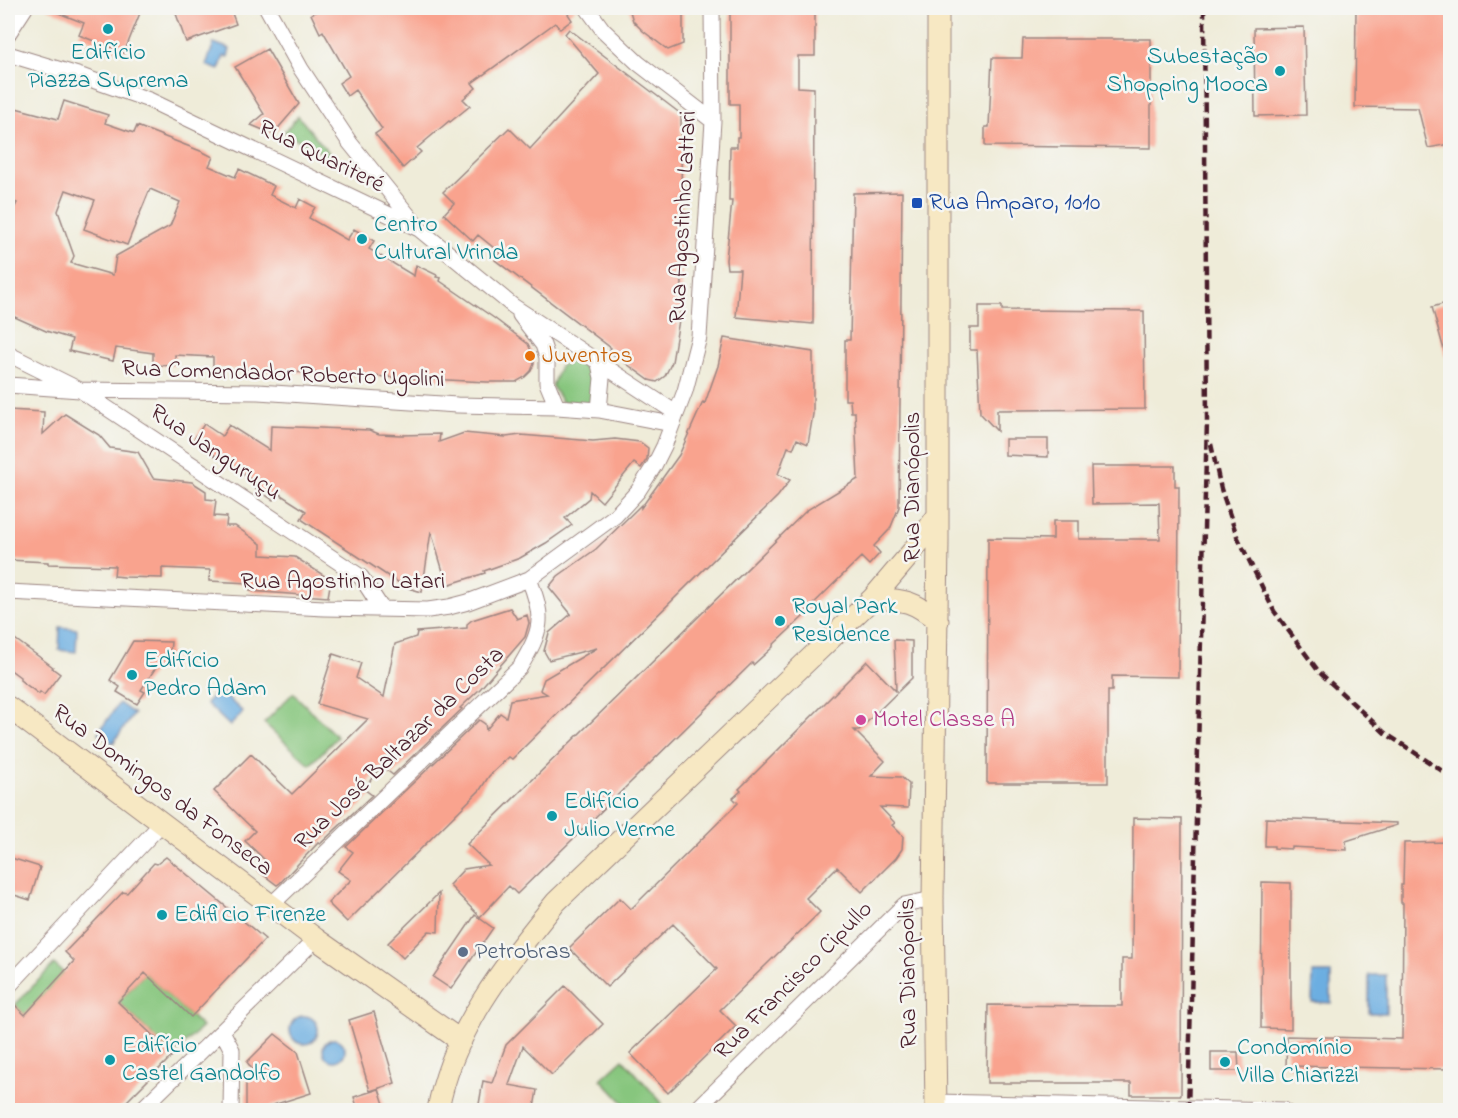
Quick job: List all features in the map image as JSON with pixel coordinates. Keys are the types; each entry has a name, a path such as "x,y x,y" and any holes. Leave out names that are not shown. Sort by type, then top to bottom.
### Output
{"street":[{"path":"8,34 24,8"},
{"path":"267,8 301,69 350,143 419,229"},
{"path":"587,8 603,30 638,63 713,121"},
{"name":"Rua Agostinho Lattari","path":"674,419 699,337 713,121 712,8"},
{"name":"Rua Dianópolis","path":"936,1106 933,899 938,621 938,8"},
{"name":"Rua Quariteré","path":"8,54 149,100 419,229 513,306 599,364 674,419"},
{"path":"513,306 543,345 547,357 547,383 557,407"},
{"name":"Rua Janguruçu","path":"8,354 80,390 361,577 382,609"},
{"path":"599,364 602,378 599,410"},
{"name":"Rua Comendador Roberto Ugolini","path":"8,385 80,390 258,392 457,405 557,407 674,419"},
{"name":"Rua Agostinho Latari","path":"8,592 194,603 428,610 449,607 529,579 615,516 638,491 654,466 674,419"},
{"path":"438,1110 442,1084 480,1003 506,965 556,902 873,598 912,552 938,515"},
{"name":"Rua José Baltazar da Costa","path":"270,906 520,667 537,638 540,621 538,603 529,579"},
{"path":"873,598 904,600 922,607 938,621"},
{"name":"Rua Domingos da Fonseca","path":"8,707 270,906 461,1041"},
{"path":"8,987 162,824"},
{"name":"Rua Francisco Cipullo","path":"696,1110 904,905 933,899"},
{"path":"141,1110 316,939"},
{"path":"222,1031 232,1050 231,1110"},
{"path":"936,1106 1284,1110"}],"green space":[{"path":"298,116 336,161 284,132"},
{"path":"574,361 593,371 597,376 595,405 562,402 552,386 560,366"},
{"path":"293,693 337,737 310,765 264,723"},
{"path":"54,964 64,973 25,1015 15,1005"},
{"path":"145,973 202,1027 173,1055 118,1002"},
{"path":"623,1059 662,1103 654,1110 630,1110 601,1079"}],"water":[{"path":"214,43 230,49 228,57 224,56 219,70 206,65"},
{"path":"60,627 77,629 76,652 59,650"},
{"path":"219,690 243,712 230,726 206,703"},
{"path":"119,703 134,714 113,743 98,733"},
{"path":"1313,973 1331,973 1331,1003 1312,1002"},
{"path":"1369,975 1386,975 1386,1013 1369,1013"},
{"path":"304,1016 314,1020 318,1030 314,1040 304,1044 294,1040 290,1030 294,1020"},
{"path":"334,1039 344,1046 345,1050 338,1060 334,1061 324,1054 323,1050 330,1040"}],"building":[{"name":"Edifício Piazza Suprema","path":"142,8 124,53 79,35 84,23 48,9"},
{"path":"174,8 230,8 236,24 186,42"},
{"path":"323,8 576,8 568,14 572,20 560,29 555,23 472,83 476,88 463,99 470,106 417,148 421,152 403,168 375,134 382,129 355,90 347,96 339,83 349,76 323,31 320,33 311,14"},
{"path":"629,8 683,8 683,44 668,50 633,21"},
{"path":"730,8 815,8 815,56 798,56 798,87 814,88 813,324 736,317 740,269 727,269 726,260 732,201 729,201 730,147 737,147 737,137 739,137 739,104 730,104"},
{"path":"1356,8 1450,8 1450,144 1428,148 1418,108 1355,107"},
{"name":"Subestação Shopping Mooca","path":"1304,27 1306,115 1255,116 1254,28"},
{"path":"569,29 681,114 682,302 672,362 665,376 657,382 649,380 609,351 611,348 495,260 500,253 478,235 473,241 444,214 454,203 443,192 509,128 530,149 599,74 565,34"},
{"path":"1023,39 1151,39 1151,148 985,146 985,127 989,127 992,58 1022,58"},
{"path":"267,49 299,104 273,134 251,125 264,114 235,67"},
{"path":"64,101 108,115 105,123 134,133 137,126 213,157 209,166 235,177 239,169 274,186 270,195 296,208 300,199 315,207 309,218 347,240 354,229 374,241 369,249 414,276 416,265 437,275 436,277 441,278 440,281 528,344 534,364 531,371 516,382 487,382 213,368 213,357 175,355 175,366 153,365 153,353 116,348 113,361 69,351 72,339 46,331 8,314 8,240 15,227 8,221 17,203 8,200 8,106 58,119","holes":["150,189 180,202 170,226 116,256 113,275 71,263 74,256 58,211 66,190 95,200 84,229 127,245"]},
{"path":"902,192 899,507 890,529 874,546 880,553 869,565 861,557 773,647 753,665 752,663 517,894 509,886 480,917 449,885 464,869 489,865 467,844 807,510 858,479 855,412 851,412 850,400 845,400 845,340 850,340 853,193"},
{"path":"1450,302 1450,356 1446,357 1432,307"},
{"path":"979,306 1002,306 1002,310 1144,311 1145,409 997,410 997,431 980,413 977,350 970,350 970,328 979,328"},
{"path":"724,338 813,352 813,414 808,444 797,439 793,449 788,447 778,474 790,480 778,496 512,759 509,757 489,776 480,790 347,922 328,903 351,880 338,871 353,852 346,847 479,720 485,724 486,730 500,713 506,717 510,700 547,694 540,690 544,679 597,648 549,660 544,651 549,633 571,614 549,587 558,576 596,549 641,505 641,508 679,455 703,402 705,403 718,366"},
{"path":"8,410 44,412 43,434 65,414 99,435 110,448 138,452 153,478 192,482 206,491 206,499 216,500 214,516 227,517 226,526 235,526 261,544 261,555 295,557 331,580 328,597 250,591 250,583 209,581 210,570 162,568 162,578 124,577 114,576 115,566 8,560 11,483 8,483"},
{"path":"204,424 222,436 229,425 270,451 271,426 369,430 379,434 440,434 439,442 464,433 593,441 615,439 640,442 648,448 647,459 641,468 634,463 602,502 590,491 589,498 565,518 572,525 520,558 484,571 485,573 447,585 431,531 422,592 408,588 391,578 301,519 306,511 278,493 273,500 255,488 258,484 193,441"},
{"path":"1005,439 1048,439 1048,457 1005,455"},
{"path":"1091,466 1175,466 1175,486 1179,486 1178,677 1112,676 1112,691 1108,691 1108,783 987,783 988,538 1053,539 1053,521 1079,521 1079,539 1160,539 1159,503 1092,504"},
{"path":"510,608 517,619 527,615 529,623 525,637 480,689 460,708 462,709 393,775 381,766 364,789 372,795 320,844 318,843 280,883 277,885 257,870 266,861 245,841 255,831 214,791 251,754 292,794 368,719 317,704 333,654 361,663 356,678 384,697 395,644 416,637 417,632 467,628 467,624 472,620"},
{"path":"8,634 60,674 44,695 40,692 39,694 20,680 20,677 8,668"},
{"path":"894,640 912,641 912,678 859,730 854,730 885,761 871,776 901,777 909,784 908,808 880,807 895,823 892,825 903,836 902,849 862,892 837,867 806,898 820,912 720,1010 736,1026 668,1093 630,1053 717,969 673,924 607,987 569,948 620,898 631,909 738,803 733,798 741,791 739,789 867,661 896,691"},
{"name":"Edifício Pedro Adam","path":"133,641 171,642 169,664 158,664 141,690 145,692 137,704 117,692 120,687 110,680"},
{"path":"1133,818 1182,819 1181,1095 1131,1095 1131,1083 987,1083 988,1005 1122,1006 1122,959 1132,959"},
{"path":"1266,818 1397,823 1397,825 1346,841 1347,850 1292,847 1292,849 1265,846"},
{"path":"1450,842 1450,1069 1286,1066 1287,1036 1402,1039 1403,903 1401,903 1401,885 1403,885 1404,843"},
{"path":"8,857 40,867 30,900 8,893"},
{"path":"166,857 265,939 191,1017 145,973 118,1002 173,1055 118,1110 8,1110 8,1013 15,1005 25,1015 74,961 65,952 123,892 127,893 154,863 157,864"},
{"path":"1262,882 1291,883 1291,1029 1261,1028"},
{"path":"439,893 438,932 429,931 403,958 388,943"},
{"name":"Petrobras","path":"475,915 493,928 451,989 433,977"},
{"path":"565,986 603,1024 552,1075 523,1046 509,1085 537,1090 534,1108 528,1106 527,1110 478,1110 483,1081 492,1083 506,1045"},
{"path":"374,1012 395,1083 370,1091 349,1020"},
{"path":"275,1034 298,1052 311,1093 270,1106 271,1110 246,1110 246,1081 258,1077 247,1062"},
{"name":"Condomínio Villa Chiarizzi","path":"1211,1052 1238,1052 1239,1071 1211,1071"},
{"path":"379,1089 386,1110 358,1110 354,1097"}],"railway":[{"path":"1188,1110 1207,421 1204,8"},
{"path":"1211,444 1221,489 1237,536 1274,611 1319,672 1385,733 1450,776"}],"place":[{"name":"Edifício Piazza Suprema","path":"108,29"},
{"name":"Subestação Shopping Mooca","path":"1280,71"},
{"name":"Rua Amparo, 1010","path":"917,203"},
{"name":"Centro Cultural Vrinda","path":"362,239"},
{"name":"Juventos","path":"530,356"},
{"name":"Royal Park Residence","path":"780,621"},
{"name":"Edifício Pedro Adam","path":"132,675"},
{"name":"Motel Classe A","path":"861,720"},
{"name":"Edifício Julio Verme","path":"552,816"},
{"name":"Edificio Firenze","path":"162,915"},
{"name":"Petrobras","path":"463,952"},
{"name":"Edifício Castel Gandolfo","path":"110,1060"},
{"name":"Condomínio Villa Chiarizzi","path":"1225,1062"}]}
